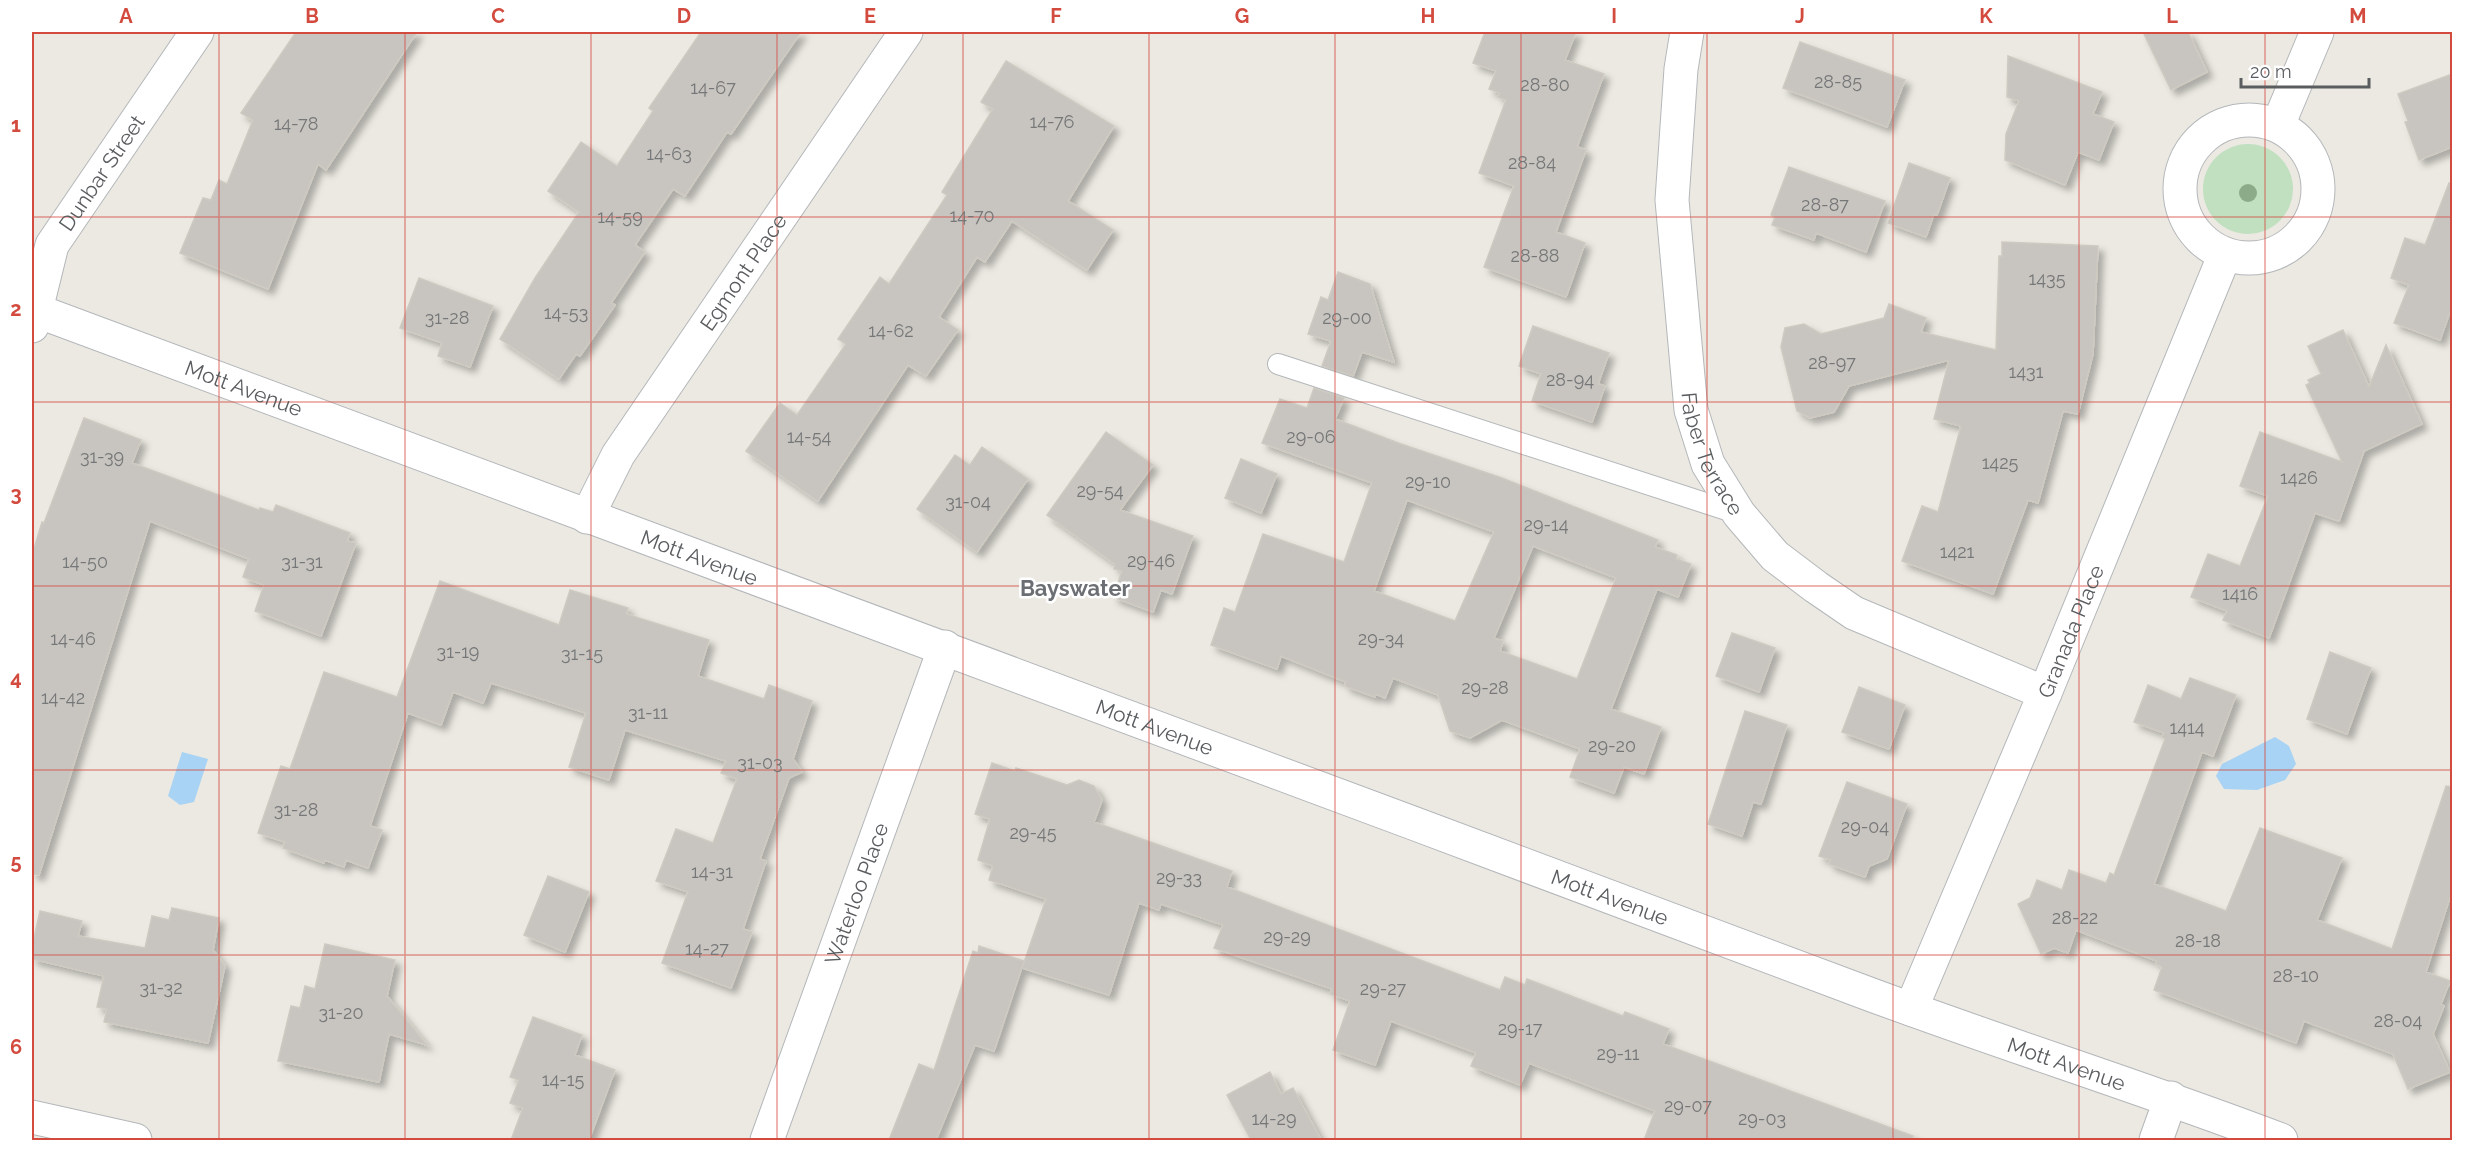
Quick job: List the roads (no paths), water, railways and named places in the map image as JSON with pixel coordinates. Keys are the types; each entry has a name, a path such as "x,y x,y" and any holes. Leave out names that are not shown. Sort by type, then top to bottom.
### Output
{"street":[{"name":"Dunbar Street","path":"33,316 51,245 197,32"},
{"name":"Egmont Place","path":"586,517 618,455 906,32"},
{"name":"Faber Terrace","path":"1687,32 1681,69 1672,200 1691,410 1708,464 1738,514 1775,556 1854,613 2045,693"},
{"path":"2278,125 2317,32"},
{"path":"2256,120 2278,125 2297,138 2312,158 2319,180 2318,204 2309,226 2293,244 2272,255 2248,259 2225,254 2205,243 2191,227 2186,217 2182,207 2180,184 2185,163 2196,144 2213,129 2234,121 2256,120"},
{"name":"Granada Place","path":"1911,1009 2045,693 2225,254"},
{"name":"Mott Avenue","path":"33,316 945,647 1911,1009 2171,1098 2281,1140"},
{"name":"Waterloo Place","path":"767,1140 945,647"},
{"path":"2156,1140 2171,1098"},
{"path":"32,1117 135,1140"}],"lane":[{"path":"1278,364 1738,514"}],"water":[{"path":"2275,737 2289,746 2296,764 2285,780 2257,790 2224,789 2216,776 2222,764"},
{"path":"182,752 208,759 194,802 180,805 168,796"}],"district":[{"name":"Bayswater","path":"1075,588"}]}
